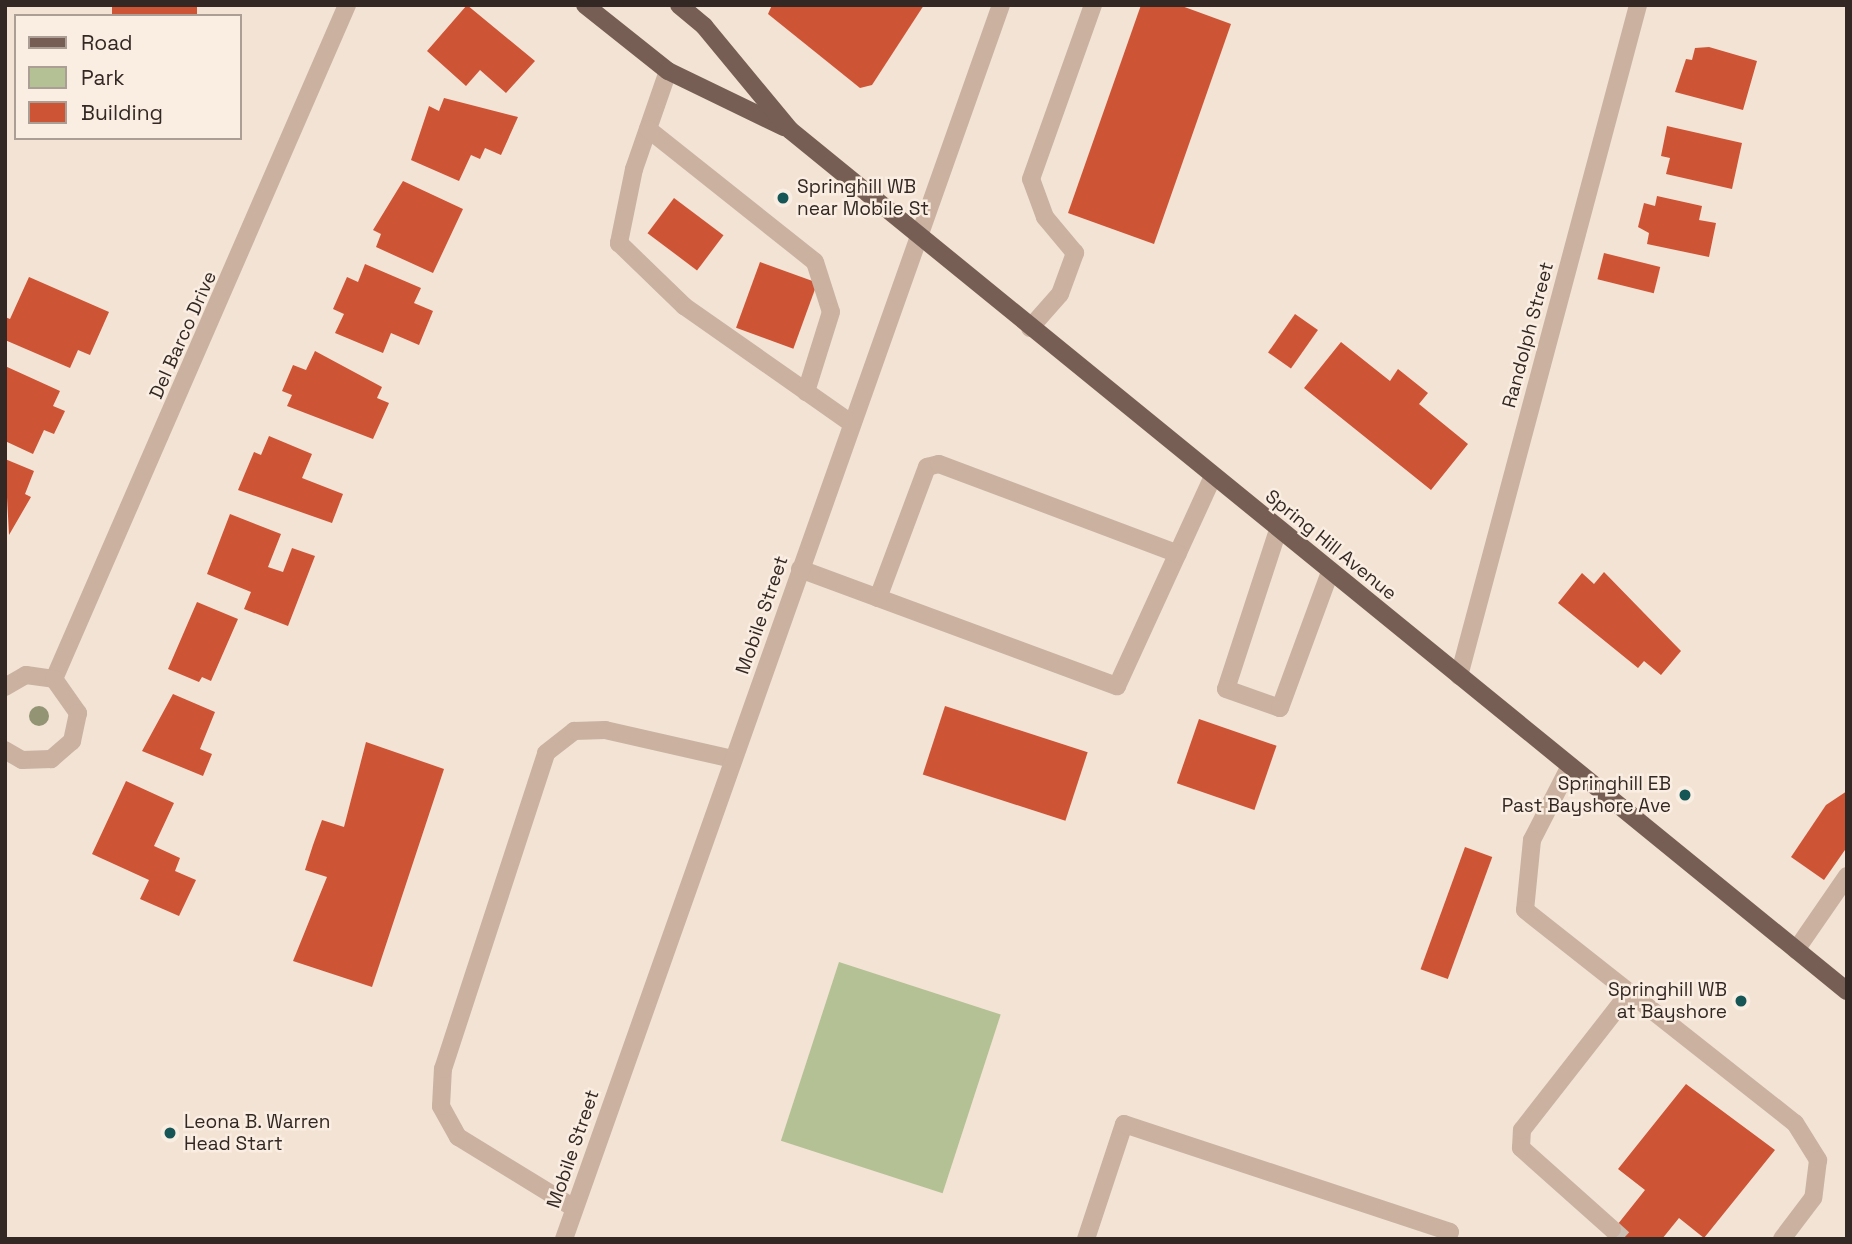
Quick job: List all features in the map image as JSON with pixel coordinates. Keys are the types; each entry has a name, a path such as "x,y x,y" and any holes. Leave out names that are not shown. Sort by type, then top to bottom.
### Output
{"main road":[{"name":"Spring Hill Avenue","path":"585,5 668,71 790,130"},
{"name":"Spring Hill Avenue","path":"681,6 790,130 1847,991"}],"street":[{"name":"Del Barco Drive","path":"54,679 347,5"},
{"name":"Mobile Street","path":"564,1239 851,423 1002,5"},
{"path":"1030,328 1060,294 1075,253 1045,217 1031,179 1093,5"},
{"name":"Randolph Street","path":"1459,676 1638,5"},
{"path":"668,71 648,129 619,243 684,306 851,423"},
{"path":"648,129 815,262 831,312 806,392"},
{"path":"878,598 927,467 939,464 1178,554"},
{"path":"800,569 1117,686 1213,476"},
{"path":"1278,530 1226,689 1280,708 1330,572"},
{"path":"5,687 26,676 54,679 78,713 72,741 36,762 5,750"},
{"path":"575,1208 458,1137 441,1106 443,1069 546,753 574,731 605,730 733,760"},
{"path":"1570,766 1532,840 1525,910 1795,1123 1818,1160 1813,1198 1782,1239"},
{"path":"1796,950 1847,877"},
{"path":"1612,1229 1521,1148 1522,1130 1629,993"},
{"path":"1090,1238 1125,1124 1450,1232 1447,1239"}],"green space":[{"path":"839,962 1001,1015 943,1193 781,1141"}],"building":[{"path":"112,5 197,5 197,14 112,14"},
{"path":"467,5 535,61 506,93 480,70 466,86 427,51"},
{"path":"772,5 924,5 872,85 860,88 768,14"},
{"path":"1141,5 1179,5 1231,24 1154,244 1068,213"},
{"path":"1709,47 1757,61 1743,110 1675,92 1686,59 1692,60 1695,48"},
{"path":"444,98 518,117 501,155 485,148 480,159 471,155 459,181 411,160 429,106 439,111"},
{"path":"1667,126 1742,143 1732,189 1666,174 1670,158 1661,156"},
{"path":"403,181 463,209 433,273 376,247 381,234 373,230"},
{"path":"1657,196 1702,206 1699,220 1716,223 1709,257 1647,244 1649,233 1638,227 1644,203 1655,206"},
{"path":"674,198 724,235 697,270 648,233"},
{"path":"1604,253 1660,267 1654,293 1597,279"},
{"path":"760,262 817,283 793,349 736,328"},
{"path":"365,264 421,288 414,303 433,311 419,345 391,333 383,353 335,333 344,314 333,309 347,277 358,282"},
{"path":"29,277 109,312 90,355 78,350 70,368 5,340 5,317 10,319"},
{"path":"1295,314 1318,330 1291,369 1268,353"},
{"path":"1341,342 1390,381 1398,369 1428,393 1419,404 1468,444 1431,490 1304,388"},
{"path":"315,351 382,387 377,398 389,403 373,439 287,406 292,395 282,391 293,365 306,370"},
{"path":"5,366 60,391 53,406 65,411 54,434 44,430 33,454 5,441"},
{"path":"269,436 312,454 302,478 343,494 332,523 238,490 254,452 261,455"},
{"path":"5,459 34,471 25,494 31,497 9,535"},
{"path":"230,514 281,534 268,567 283,572 292,548 315,556 288,626 244,609 251,592 207,574"},
{"path":"1604,572 1681,651 1661,675 1644,661 1638,668 1558,603 1582,573 1594,584"},
{"path":"197,602 238,619 211,681 202,677 199,682 168,669"},
{"path":"173,694 215,712 200,749 212,754 203,776 142,751"},
{"path":"945,706 1088,752 1065,821 923,774"},
{"path":"1199,719 1277,746 1254,810 1177,783"},
{"path":"366,742 444,769 372,987 293,961 327,877 305,870 313,845 322,820 344,827"},
{"path":"126,781 174,803 154,846 180,858 175,871 196,880 179,916 140,899 149,880 92,854"},
{"path":"1847,791 1847,847 1824,880 1791,857 1826,805"},
{"path":"1465,847 1492,857 1448,979 1421,969"},
{"path":"1686,1084 1775,1150 1704,1238 1679,1218 1662,1239 1606,1239 1645,1190 1618,1169"}],"tunnel":[{"path":"1612,1229 1623,1239"}],"place":[{"name":"Springhill WB near Mobile St","path":"783,198"},
{"name":"Springhill EB Past Bayshore Ave","path":"1685,795"},
{"name":"Springhill WB at Bayshore","path":"1741,1001"},
{"name":"Leona B. Warren Head Start","path":"170,1133"}]}
